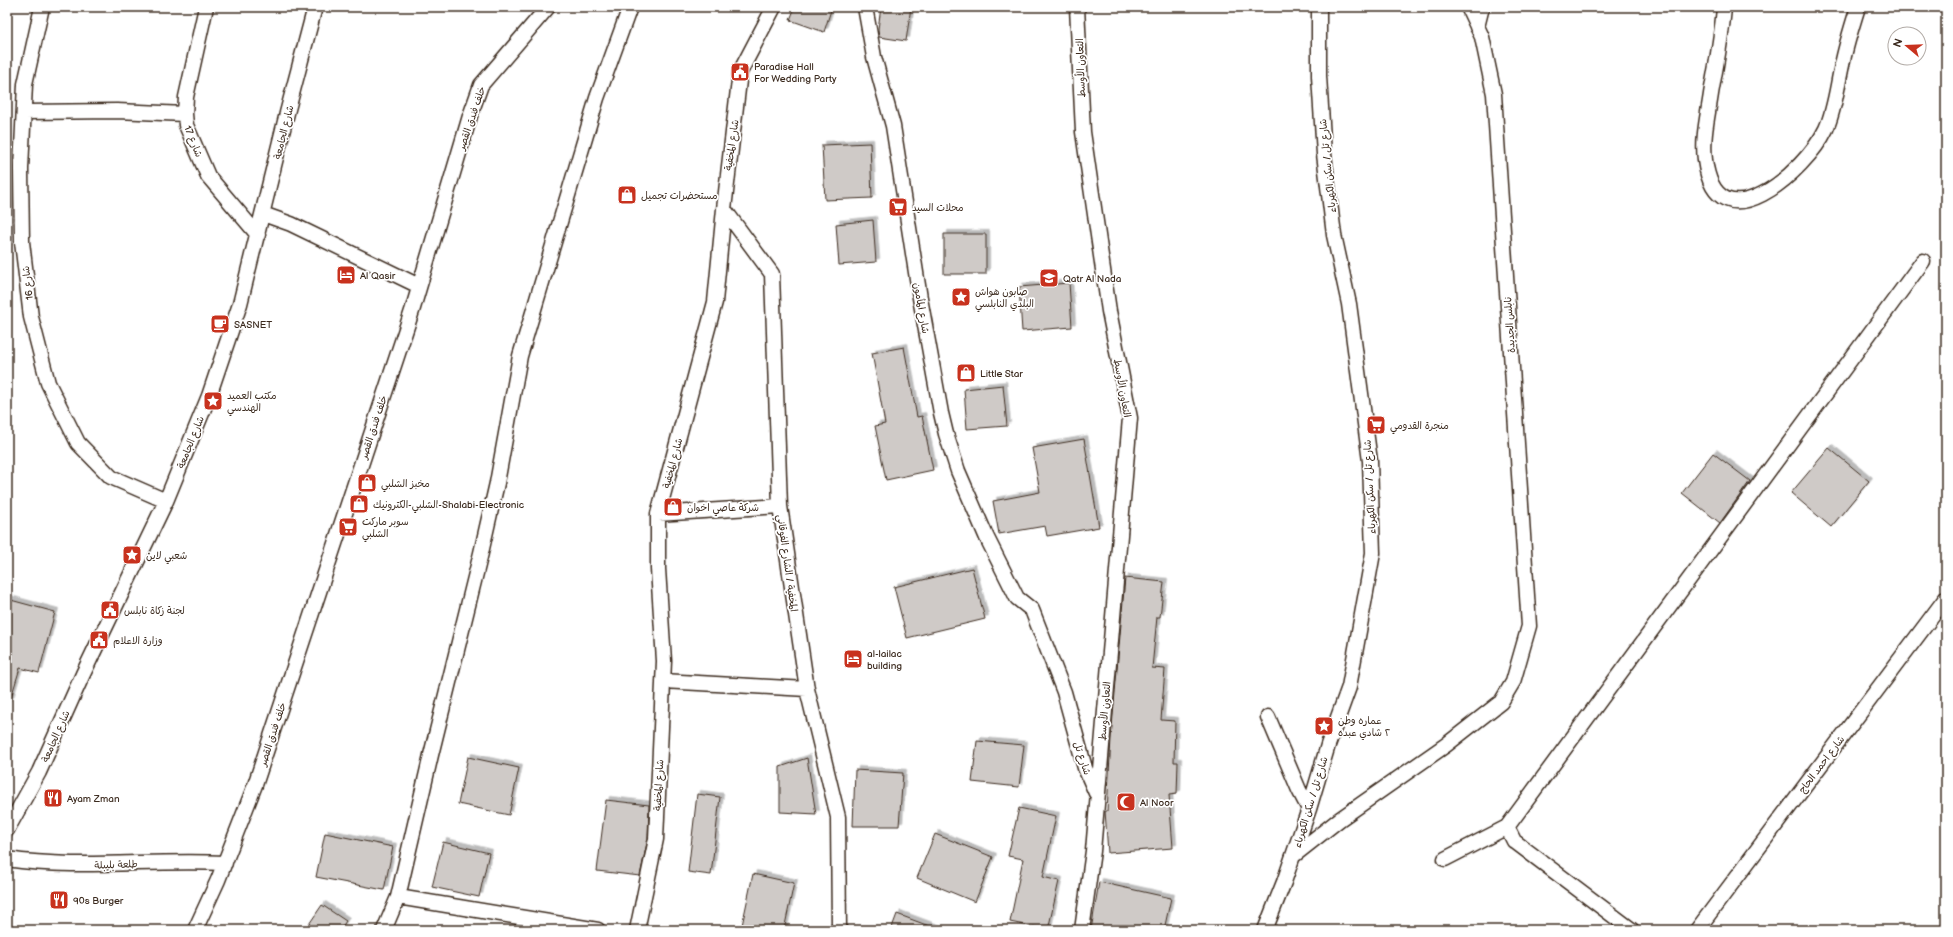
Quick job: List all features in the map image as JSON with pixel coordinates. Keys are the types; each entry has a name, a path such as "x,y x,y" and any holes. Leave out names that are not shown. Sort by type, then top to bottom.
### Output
{"street":[{"name":"شارع 16","path":"42,7 25,84 21,169 22,242 31,317 48,383 78,443 111,477 166,502"},
{"name":"شارع 17","path":"206,7 186,97 185,114 190,134 208,176 258,235"},
{"name":"شارع الجامعة","path":"7,830 38,772 83,674 166,502 209,396 240,304 315,7"},
{"name":"خلف فندق القصر","path":"195,930 225,863 256,785 419,286 470,116 481,85 548,7"},
{"path":"384,930 398,897 490,514 520,356 597,98 630,7"},
{"name":"شارع المخفية","path":"637,930 656,839 664,661 658,569 658,514 715,302 740,72 774,7"},
{"name":"شارع المأمون","path":"865,7 874,57 893,126 920,298 943,424 958,471 977,518 1017,598"},
{"name":"التعاون الأوسط","path":"1077,7 1083,132 1109,311 1130,418 1097,795"},
{"name":"شارع تل / سكن الكهرباء","path":"1265,930 1293,856 1328,745 1349,687 1373,553 1370,461 1349,304 1334,236 1324,154 1319,76 1319,7"},
{"name":"نابلس الجديدة","path":"1293,856 1340,819 1446,746 1501,702 1513,682 1529,626 1494,94 1482,37 1468,7"},
{"path":"1477,27 1482,7"},
{"path":"1724,7 1706,130 1705,160 1711,181 1718,192 1731,200 1742,202 1758,196 1791,174 1806,159 1819,142 1834,105 1844,53 1858,7"},
{"path":"24,112 117,111 185,114"},
{"name":"المخفية / الشارع الفوقاني","path":"724,209 772,274 780,506 806,689 838,817 839,930"},
{"path":"263,214 291,224 419,286"},
{"path":"1445,859 1507,827 1923,261"},
{"path":"658,514 780,506"},
{"name":"شارع تل","path":"1017,598 1032,610 1034,614 1064,692 1085,768 1097,795 1092,851 1082,930"},
{"name":"شارع احمد الحاج","path":"1697,930 1946,598"},
{"path":"663,681 806,689"},
{"path":"1268,717 1299,790 1309,809"},
{"path":"1507,827 1514,841 1632,930"},
{"name":"طلعة بليبلة","path":"7,859 27,862 88,865 161,862 225,863"},
{"path":"398,897 598,930"}],"building":[{"path":"795,7 832,7 824,32 790,20"},
{"path":"881,7 911,7 906,41 879,37 878,29"},
{"path":"870,143 872,198 825,200 822,145"},
{"path":"873,220 876,262 839,265 836,224"},
{"path":"944,234 986,234 986,274 944,274"},
{"path":"1069,283 1072,327 1022,331 1019,287"},
{"path":"904,347 917,417 922,416 933,470 886,480 875,426 885,424 872,353"},
{"path":"1003,385 1007,426 967,429 964,389"},
{"path":"1084,439 1099,527 1047,536 1045,526 999,534 993,501 1040,492 1032,448"},
{"path":"1829,448 1869,481 1831,527 1791,493"},
{"path":"1713,453 1750,481 1720,523 1682,493"},
{"path":"972,568 985,619 907,638 894,587"},
{"path":"1125,578 1164,582 1160,617 1157,617 1152,668 1165,669 1161,720 1175,721 1174,762 1178,762 1177,794 1169,795 1173,848 1108,853 1105,811 1107,811 1111,738"},
{"path":"7,599 55,612 39,673 20,668 10,701 7,700"},
{"path":"977,741 1024,745 1019,787 972,782"},
{"path":"468,757 519,768 509,815 458,804"},
{"path":"807,758 816,814 780,812 780,767"},
{"path":"855,770 903,773 899,826 853,826"},
{"path":"697,794 720,797 711,875 688,872"},
{"path":"606,800 649,805 648,838 640,876 597,871"},
{"path":"1019,808 1056,816 1043,877 1059,881 1048,930 1010,922 1023,859 1008,856"},
{"path":"325,833 393,847 384,890 316,877"},
{"path":"935,834 993,857 975,902 917,878"},
{"path":"443,842 489,853 479,897 432,887"},
{"path":"753,874 794,883 784,930 741,930"},
{"path":"1099,882 1171,898 1164,930 1091,930"},
{"path":"322,905 346,921 340,930 305,930"},
{"path":"897,914 937,929 891,930"}],"place":[{"name":"Paradise Hall For Wedding Party","path":"740,72"},
{"name":"مستحضرات تجميل","path":"627,195"},
{"name":"محلات السيد","path":"898,207"},
{"name":"Al Qasir","path":"346,275"},
{"name":"Qatr Al Nada","path":"1049,278"},
{"name":"صابون هواش البلدي النابلسي","path":"961,297"},
{"name":"SASNET","path":"220,324"},
{"name":"Little Star","path":"966,373"},
{"name":"مكتب العميد الهندسي","path":"213,401"},
{"name":"منجرة القدومي","path":"1376,425"},
{"name":"مخبز الشلبي","path":"367,483"},
{"name":"الشلبي-الكترونيك-Shalabi-Electronic","path":"359,504"},
{"name":"شركة عاصي اخوان","path":"673,507"},
{"name":"سوبر ماركت الشلبي","path":"348,527"},
{"name":"شعبي لاين","path":"132,555"},
{"name":"لجنة زكاة نابلس","path":"110,610"},
{"name":"وزارة الاعلام","path":"99,640"},
{"name":"al-lailac building","path":"853,659"},
{"name":"عماره وطن ٢ شادي عبده","path":"1324,726"},
{"name":"Ayam Zman","path":"53,798"},
{"name":"Al Noor","path":"1126,802"},
{"name":"90s Burger","path":"59,900"}]}
